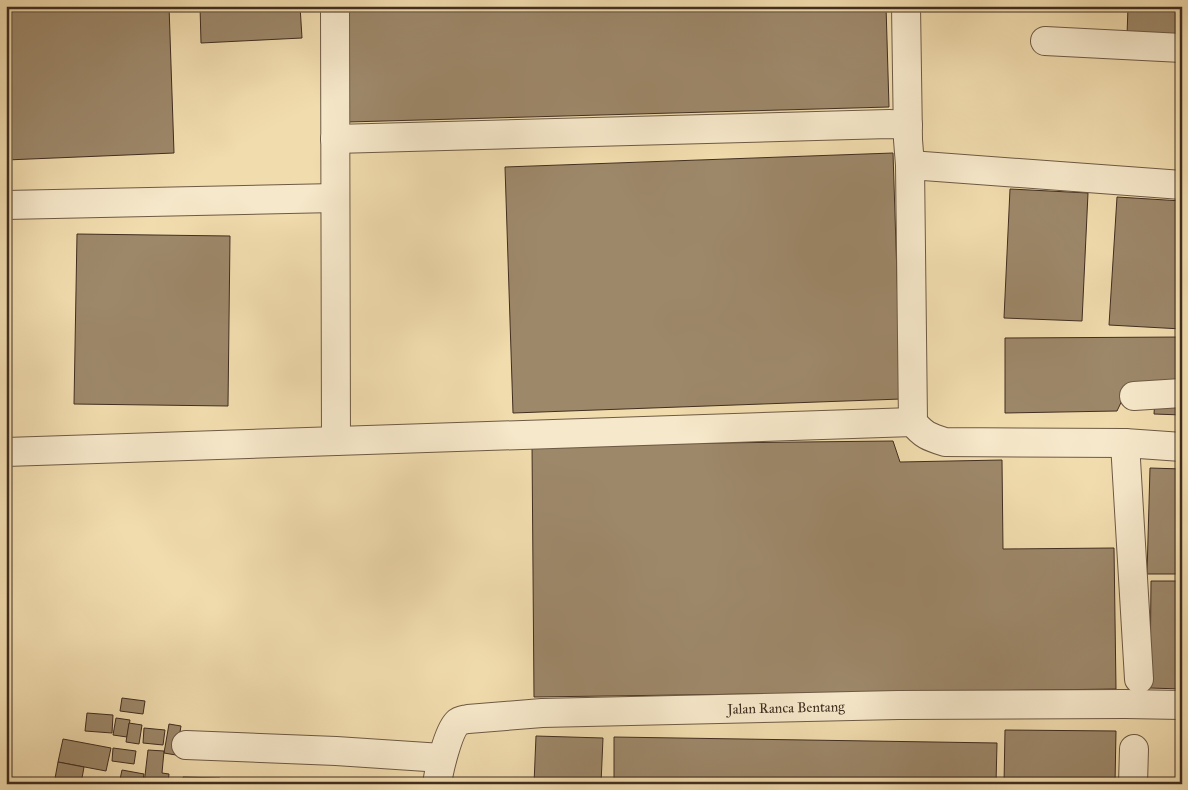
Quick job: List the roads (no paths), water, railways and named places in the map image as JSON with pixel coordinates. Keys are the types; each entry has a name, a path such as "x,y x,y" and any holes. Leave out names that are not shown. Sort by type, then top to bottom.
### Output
{"street":[{"path":"334,6 336,441"},
{"path":"906,6 913,422 920,431 930,438 945,442 1125,443 1182,447"},
{"path":"1045,41 1182,48"},
{"path":"335,139 908,125"},
{"path":"910,166 1182,185"},
{"path":"6,206 335,198"},
{"path":"1134,396 1182,393"},
{"path":"6,452 913,422"},
{"path":"1125,443 1139,679"},
{"name":"Jalan Ranca Bentang","path":"439,771 454,727 458,721 468,719 532,714 898,706 1182,704"},
{"path":"186,745 336,751 439,771"},
{"path":"1133,784 1134,750"}]}
